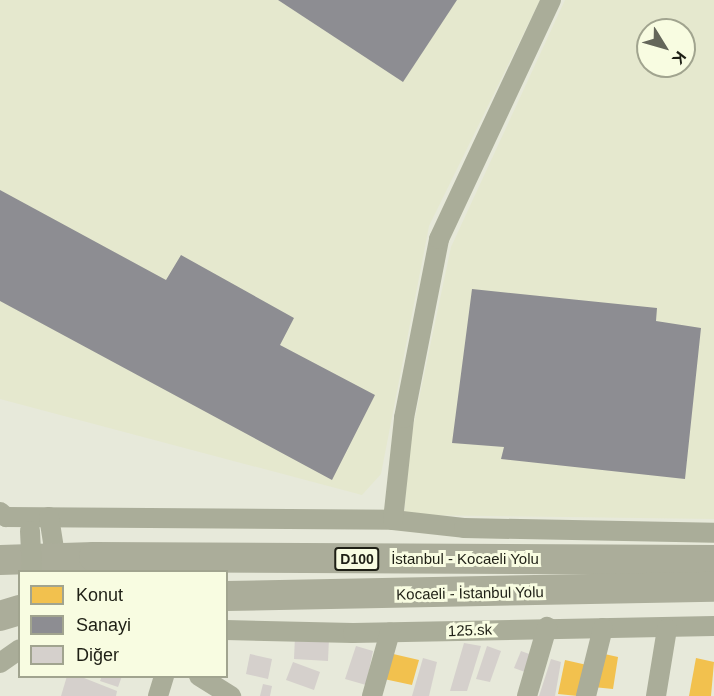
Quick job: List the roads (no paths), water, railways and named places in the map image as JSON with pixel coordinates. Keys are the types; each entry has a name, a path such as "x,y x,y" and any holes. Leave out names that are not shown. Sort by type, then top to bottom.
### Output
{"highway":[{"path":"0,546 54,549 94,557"},
{"name":"İstanbul - Kocaeli Yolu","path":"0,560 94,557 714,560"},
{"name":"Kocaeli - İstanbul Yolu","path":"228,596 714,587"},
{"path":"0,598 18,598"},
{"path":"0,616 18,611"}],"street":[{"path":"393,520 404,418 439,239 552,0"},
{"path":"0,512 6,517 393,520 464,528 714,533"},
{"path":"49,518 54,549"},
{"path":"30,531 32,570"},
{"name":"125.sk","path":"228,630 390,632 547,627 714,626"},
{"path":"527,696 547,627"},
{"path":"586,696 603,628"},
{"path":"656,696 667,628"},
{"path":"372,696 390,632"},
{"path":"0,663 18,651"},
{"path":"158,696 163,678"},
{"path":"202,678 231,696"}]}
